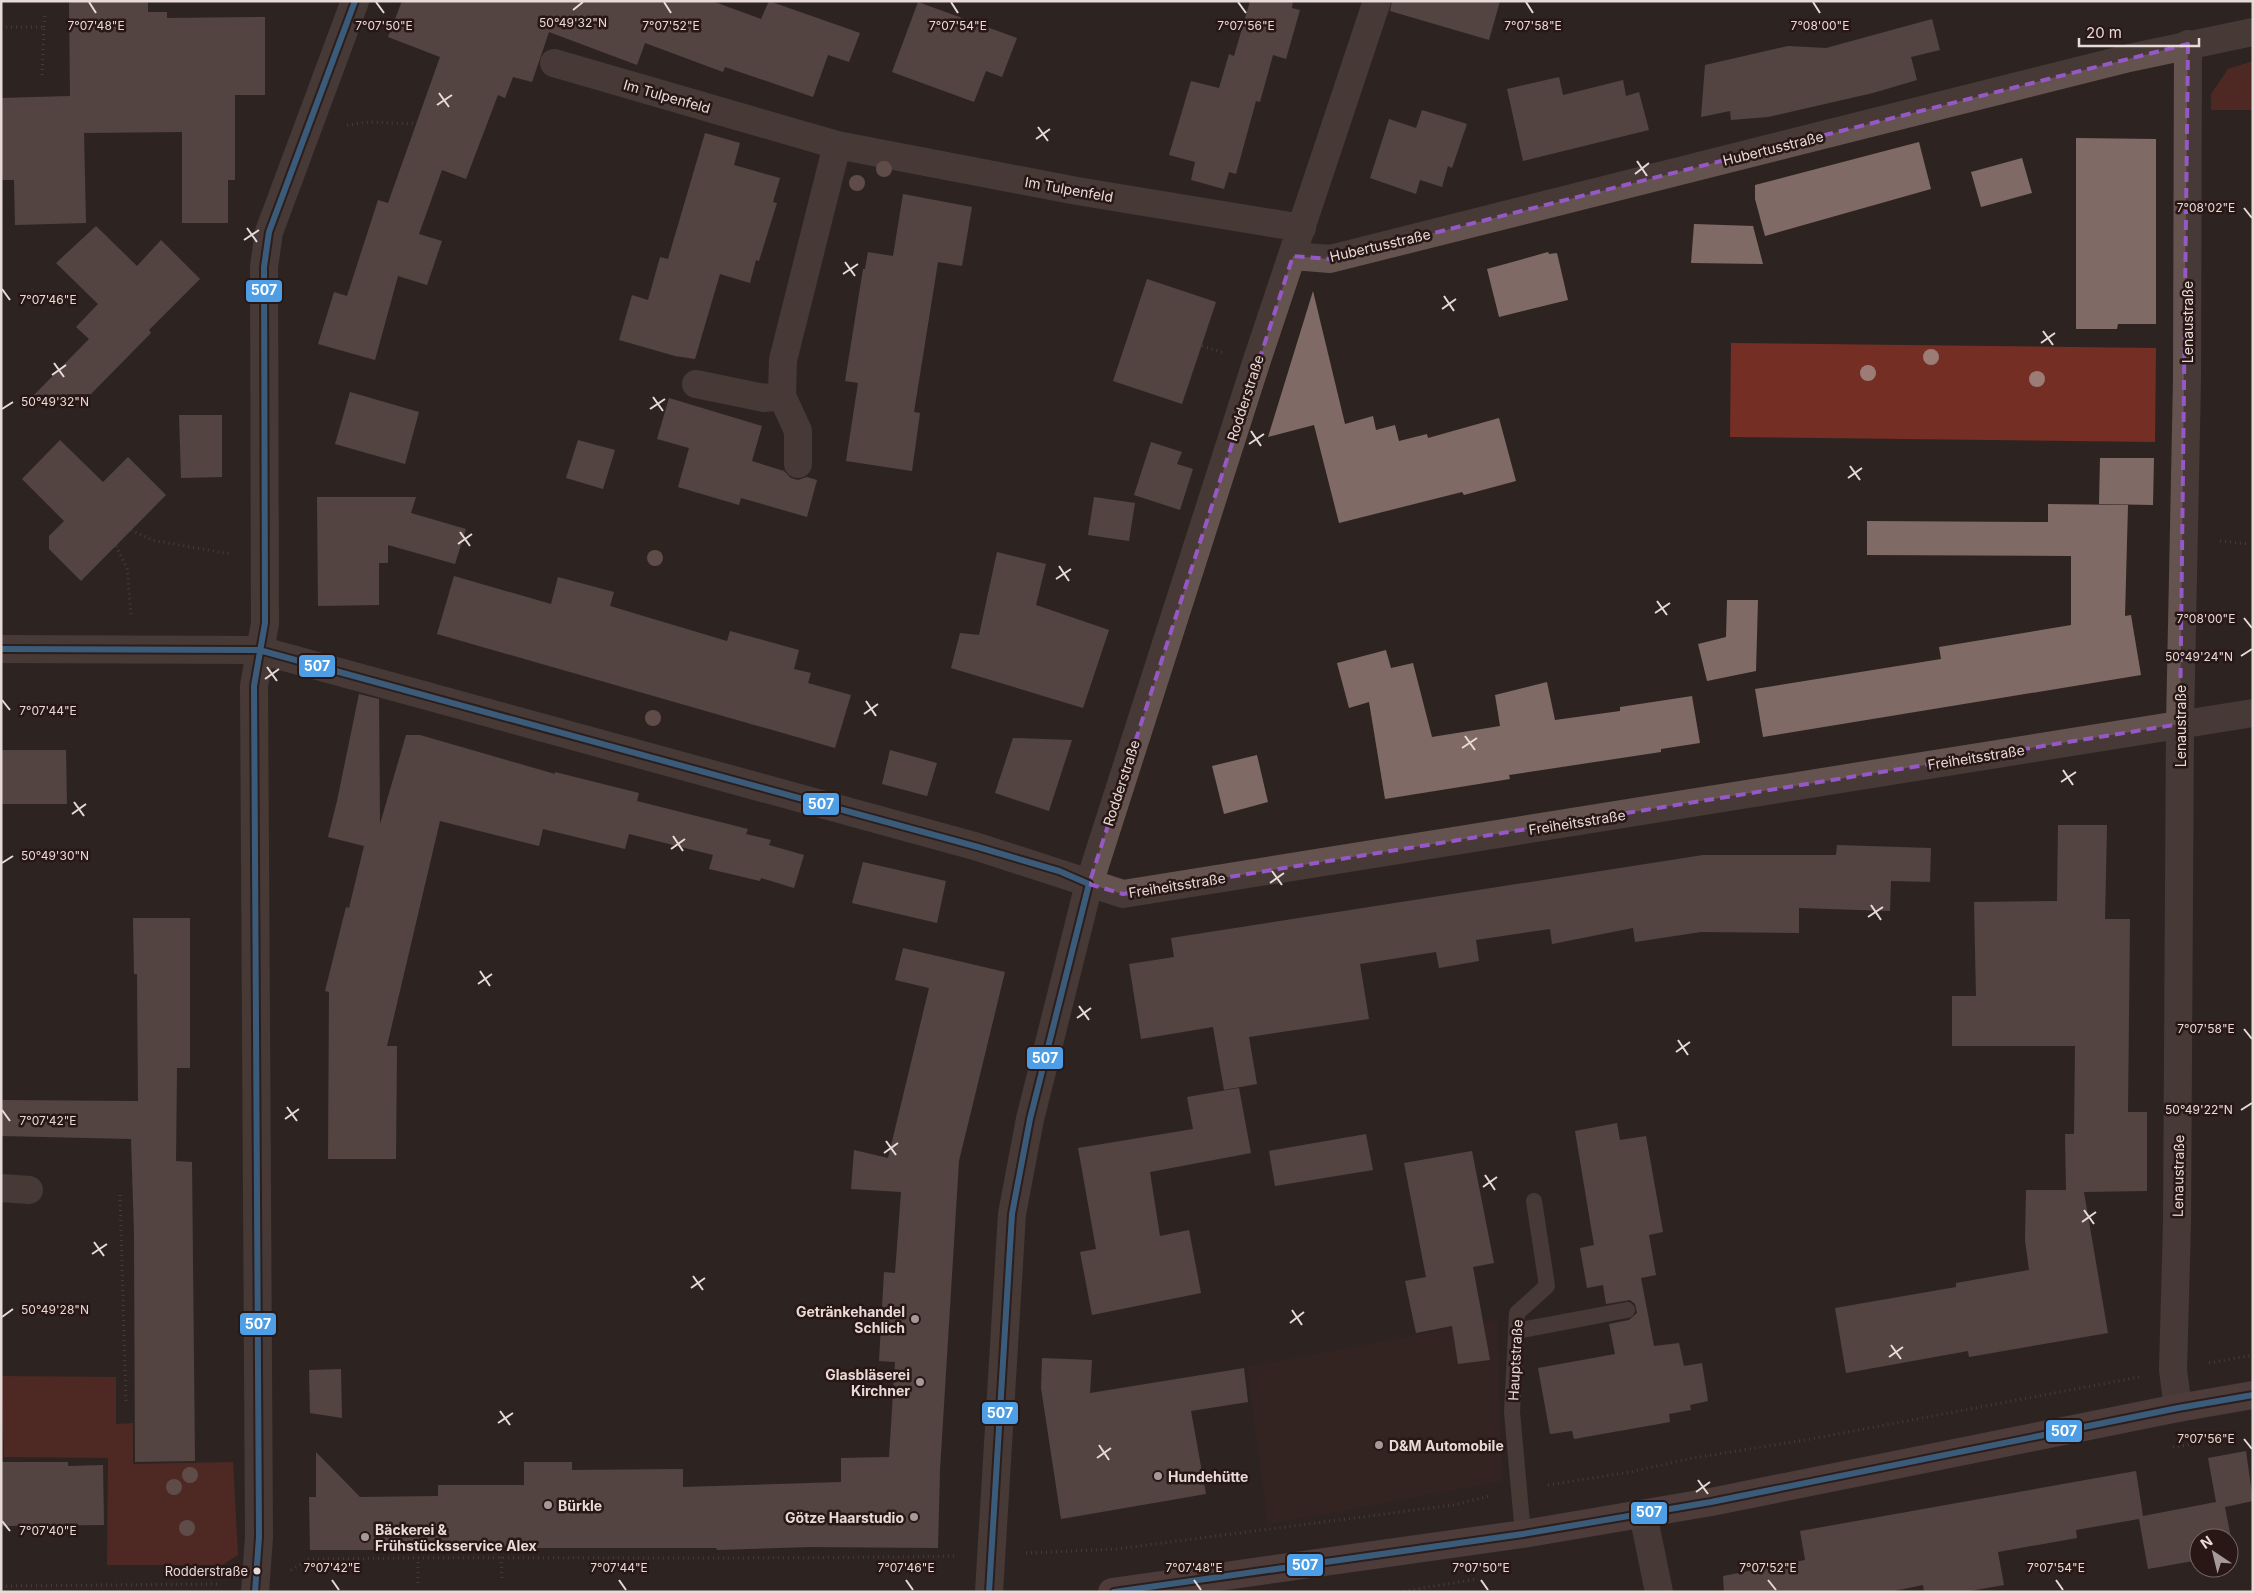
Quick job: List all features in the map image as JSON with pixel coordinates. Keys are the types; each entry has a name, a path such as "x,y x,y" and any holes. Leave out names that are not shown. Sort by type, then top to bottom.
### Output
{"main road":[{"path":"1112,1592 1523,1534 1643,1514 2178,1408 2253,1395"}],"street":[{"path":"255,1586 259,1508 254,686 265,623 264,267 269,232 356,1"},
{"name":"Rodderstraße","path":"989,1592 1012,1214 1030,1119 1089,884 1253,372 1377,1"},
{"name":"Hubertusstraße","path":"1293,256 1330,259 2188,44 2253,32"},
{"name":"Lenaustraße","path":"2178,1408 2173,1370 2178,1223 2180,724 2187,369 2188,44"},
{"name":"Im Tulpenfeld","path":"554,63 838,145 1077,191 1302,228"},
{"path":"798,464 798,431 782,396 783,360 838,145"},
{"path":"696,384 764,398 782,396"},
{"name":"Freiheitsstraße","path":"1,649 259,650 978,847 1059,871 1089,884 1123,894 2253,713"},
{"path":"1,1188 29,1190"},
{"path":"1643,1514 1659,1592"}],"lane":[{"name":"Hauptstraße","path":"1523,1534 1517,1490 1512,1412 1517,1313 1547,1286 1534,1201"},
{"path":"1516,1331 1628,1310"}],"path":[{"path":"42,77 46,13"},
{"path":"1,27 44,28"},
{"path":"308,130 370,122 416,124"},
{"path":"131,530 152,540 264,560"},
{"path":"116,546 127,568 134,651"},
{"path":"120,1195 126,1402"},
{"path":"1,1586 234,1584 255,1586 309,1559 769,1559 992,1555 1117,1549 1453,1505 1517,1490 1630,1472 1693,1458 1811,1439 2253,1355"},
{"path":"501,1558 502,1582"},
{"path":"418,1559 418,1583"}],"highlighted area":[{"path":"2188,44 2180,724 1123,894 1089,884 1293,256 1330,259"}],"shaded area":[{"path":"2253,61 2253,110 2211,110 2211,94 2228,69"},
{"path":"1731,343 2156,348 2155,442 1730,437"},
{"name":"D&M Automobile","path":"1497,1320 1502,1481 1268,1525 1247,1367"},
{"path":"1,1376 116,1377 116,1424 133,1423 133,1464 233,1462 238,1555 222,1565 107,1565 108,1458 4,1457"}],"building":[{"path":"69,1 148,1 148,12 167,12 167,18 265,17 265,95 235,95 235,180 228,180 228,223 182,223 182,132 84,133 86,223 15,225 14,180 1,180 1,98 70,96"},
{"path":"402,1 712,1 761,19 769,1 860,33 849,62 828,55 813,97 725,67 723,72 645,43 637,65 549,32 532,82 513,77 505,98 498,95 466,179 442,170 419,234 442,241 427,285 398,276 375,360 318,344 334,292 347,296 378,200 388,203 440,57 388,37"},
{"path":"1250,1 1293,1 1292,8 1300,10 1286,59 1273,55 1260,102 1256,101 1236,174 1229,172 1224,189 1191,180 1195,162 1169,155 1191,81 1219,88 1229,54 1234,56"},
{"path":"1392,1 1500,1 1489,40 1390,11"},
{"path":"918,2 1017,38 1002,77 986,71 974,102 892,72"},
{"path":"1932,19 1940,50 1911,57 1917,80 1873,93 1768,117 1731,120 1730,111 1701,117 1705,65 1788,46 1826,48"},
{"path":"1559,77 1563,95 1623,80 1626,96 1639,92 1649,130 1523,161 1507,89"},
{"path":"1422,110 1467,124 1452,168 1448,166 1442,187 1420,180 1416,194 1370,178 1389,119 1416,128"},
{"path":"705,133 740,143 734,165 780,178 773,202 777,203 759,261 756,260 750,283 720,274 695,359 675,356 619,340 632,295 648,300 660,257 668,259"},
{"path":"2076,138 2156,139 2156,324 2118,324 2117,329 2076,329"},
{"path":"1919,142 1931,189 1765,236 1755,199 1755,185"},
{"path":"2022,158 2032,193 1981,207 1971,172"},
{"path":"903,194 972,207 962,266 938,262 914,412 920,413 912,471 846,461 858,383 845,381 863,269 865,269 868,252 893,256"},
{"path":"1694,224 1753,226 1763,264 1691,263"},
{"path":"96,226 137,266 161,240 200,279 149,330 151,333 91,394 34,395 89,339 76,327 98,304 56,263"},
{"path":"1548,252 1549,254 1557,253 1568,300 1499,317 1487,269"},
{"path":"1147,279 1216,302 1182,404 1113,381"},
{"path":"1313,291 1345,424 1373,416 1376,430 1395,425 1399,441 1427,434 1428,438 1499,418 1516,481 1464,495 1462,492 1339,523 1314,425 1268,437"},
{"path":"350,392 419,412 405,464 335,444"},
{"path":"669,398 762,426 752,461 784,471 791,478 798,480 807,477 817,480 807,517 741,498 739,505 678,487 689,448 657,439"},
{"path":"179,415 222,415 222,477 181,478"},
{"path":"60,440 103,482 128,457 166,495 81,581 49,549 49,536 64,521 22,479"},
{"path":"578,440 615,450 603,489 566,478"},
{"path":"1151,442 1182,452 1177,464 1193,469 1180,510 1134,495"},
{"path":"2100,458 2154,458 2153,505 2099,504"},
{"path":"317,497 416,497 411,513 466,529 455,564 388,545 388,563 379,563 379,605 318,606"},
{"path":"1094,497 1135,503 1129,541 1088,535"},
{"path":"2048,504 2128,505 2125,616 2131,615 2141,675 1763,737 1755,689 1941,659 1939,647 2071,625 2071,556 1867,555 1867,521 2048,522"},
{"path":"997,552 1046,564 1036,605 1109,630 1083,708 951,668 960,633 979,635"},
{"path":"454,576 551,604 558,577 614,592 610,606 727,641 730,631 799,650 794,669 811,673 808,683 851,695 835,748 437,634"},
{"path":"1727,600 1758,600 1756,671 1707,681 1698,644 1726,637"},
{"path":"1386,650 1391,668 1413,663 1432,737 1500,726 1495,695 1547,682 1555,720 1620,711 1620,707 1692,696 1700,743 1661,749 1661,752 1509,775 1510,779 1385,799 1369,702 1349,708 1337,663"},
{"path":"359,694 379,699 380,824 406,735 420,735 555,774 555,772 639,793 637,801 748,829 746,834 771,840 769,845 804,855 794,888 761,878 760,881 709,869 713,855 629,834 625,849 543,829 539,846 440,821 387,1046 397,1046 396,1159 328,1159 329,992 325,991 346,907 349,908 364,846 328,837"},
{"path":"1013,738 1072,740 1049,811 995,793"},
{"path":"1,750 66,750 67,804 1,804"},
{"path":"890,750 937,763 927,796 882,784"},
{"path":"1257,755 1268,802 1224,814 1212,766"},
{"path":"2058,825 2107,825 2105,919 2130,919 2128,1112 2147,1112 2147,1191 2084,1192 2108,1333 1969,1357 1968,1351 1846,1373 1835,1308 1956,1287 1956,1283 2029,1270 2025,1240 2026,1190 2066,1190 2065,1134 2074,1134 2075,1046 1952,1046 1952,996 1976,996 1974,902 2057,901"},
{"path":"1837,845 1931,848 1930,882 1891,881 1890,911 1799,908 1799,933 1701,932 1635,942 1633,928 1552,944 1550,929 1476,940 1479,961 1439,968 1436,952 1360,964 1369,1019 1249,1037 1257,1084 1224,1090 1213,1027 1141,1039 1129,964 1174,957 1171,938 1703,855 1836,855"},
{"path":"863,862 946,881 937,923 852,903"},
{"path":"133,918 190,918 190,1068 177,1068 176,1161 192,1162 195,1461 135,1462 134,1234 131,1139 1,1136 1,1100 138,1101 137,974 134,974"},
{"path":"903,948 1005,972 959,1161 940,1470 938,1548 809,1547 717,1550 716,1548 384,1548 384,1550 310,1550 309,1497 316,1497 316,1452 360,1497 438,1496 438,1485 524,1485 524,1462 572,1462 572,1470 683,1469 683,1487 841,1482 841,1458 889,1457 895,1362 879,1361 884,1272 895,1273 901,1192 851,1189 854,1150 888,1158 929,988 895,980"},
{"path":"1239,1088 1251,1153 1150,1172 1160,1236 1189,1230 1201,1293 1092,1315 1080,1252 1096,1249 1078,1148 1193,1129 1187,1097"},
{"path":"1617,1123 1620,1140 1646,1136 1663,1232 1649,1235 1656,1275 1641,1278 1654,1346 1679,1343 1684,1366 1702,1363 1708,1401 1690,1405 1691,1410 1669,1414 1670,1422 1574,1439 1572,1431 1550,1434 1538,1368 1615,1354 1609,1324 1629,1320 1637,1313 1635,1304 1630,1300 1606,1304 1603,1285 1587,1288 1580,1248 1594,1245 1575,1131"},
{"path":"1366,1134 1373,1170 1275,1186 1269,1151"},
{"path":"1472,1151 1494,1263 1473,1267 1490,1360 1458,1364 1452,1326 1416,1333 1405,1281 1426,1277 1404,1163"},
{"path":"1042,1358 1092,1360 1090,1393 1244,1368 1248,1402 1191,1411 1206,1494 1061,1519 1041,1388"},
{"path":"341,1369 342,1418 310,1413 309,1370"},
{"path":"2246,1451 2253,1501 2225,1507 2229,1528 2189,1528 2189,1562 2148,1569 2139,1519 2076,1530 2077,1538 1998,1552 2004,1585 1964,1592 1924,1592 1923,1585 1889,1592 1724,1592 1723,1576 1805,1560 1800,1531 2136,1471 2143,1516 2216,1502 2208,1458"},
{"path":"1,1462 68,1462 68,1466 103,1465 104,1525 1,1526"}],"transit line":[{"name":"507","path":"255,1592 259,1537 254,686 265,623 264,267 269,232 355,1"},
{"name":"507","path":"1,649 259,650 978,847 1059,871 1089,884"},
{"name":"507","path":"989,1592 1012,1214 1030,1119 1089,884"},
{"name":"507","path":"1114,1592 1523,1534 1711,1502 2178,1408 2253,1395"}],"place":[{"name":"Getränkehandel Schlich","path":"915,1319"},
{"name":"Glasbläserei Kirchner","path":"920,1382"},
{"name":"D&M Automobile","path":"1379,1445"},
{"name":"Hundehütte","path":"1158,1476"},
{"name":"Bürkle","path":"548,1505"},
{"name":"Götze Haarstudio","path":"914,1517"},
{"name":"Bäckerei & Frühstücksservice Alex","path":"365,1537"},
{"name":"Rodderstraße","path":"257,1571"}]}
